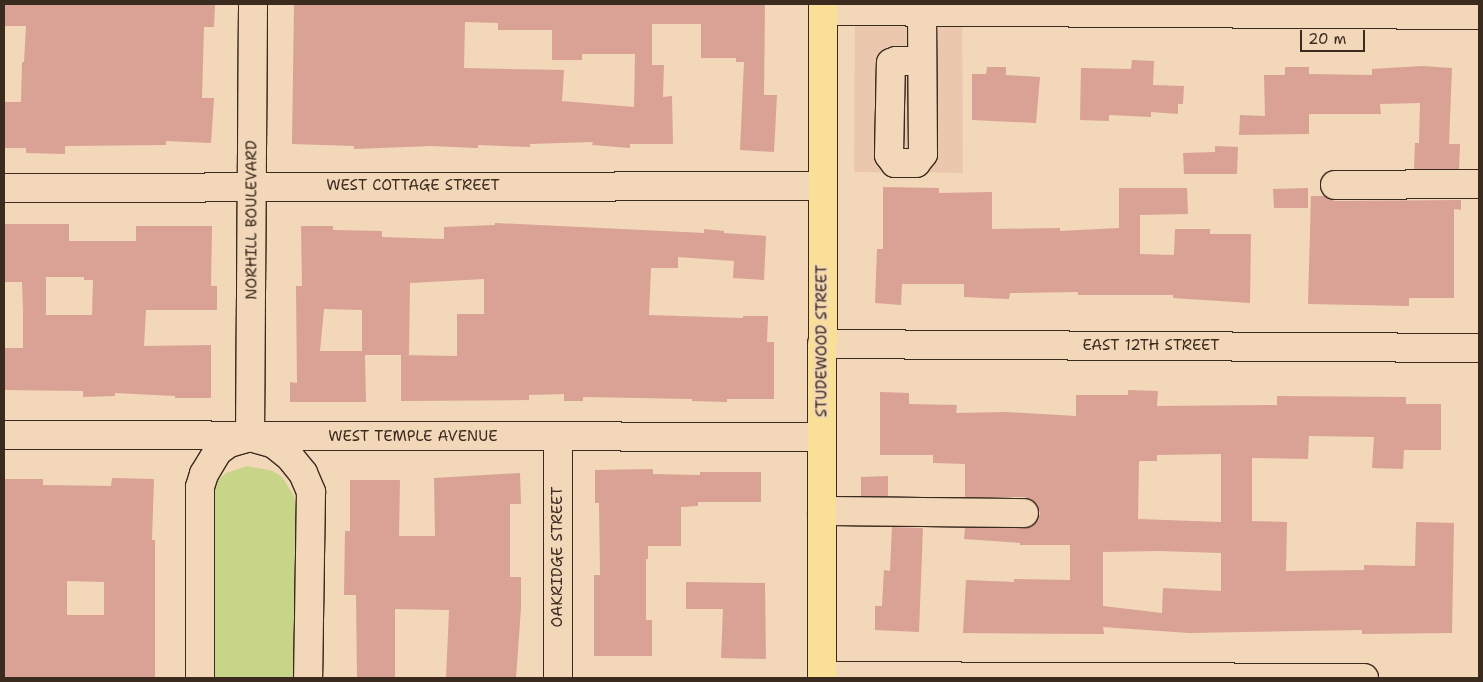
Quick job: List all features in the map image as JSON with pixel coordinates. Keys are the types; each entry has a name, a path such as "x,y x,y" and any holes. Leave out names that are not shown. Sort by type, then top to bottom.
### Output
{"main road":[{"name":"STUDEWOOD STREET","path":"822,677 823,8"}],"street":[{"name":"NORHILL BOULEVARD","path":"250,437 252,4"},
{"path":"823,8 922,12 1479,15"},
{"path":"916,163 923,154 922,12"},
{"path":"1335,185 1479,184"},
{"name":"WEST COTTAGE STREET","path":"4,188 823,186"},
{"name":"EAST 12TH STREET","path":"822,344 1479,348"},
{"name":"WEST TEMPLE AVENUE","path":"4,435 822,437"},
{"name":"OAKRIDGE STREET","path":"558,436 558,678"},
{"path":"200,678 200,487 204,474 218,451 229,443 250,437 274,444 290,457 303,473 311,492 308,678"},
{"path":"822,511 1024,514"},
{"path":"822,677 1364,678"}],"shaded area":[{"path":"855,4 962,4 963,173 854,172"}],"green space":[{"path":"247,466 273,471 282,477 294,496 296,507 295,678 208,678 212,486 226,473"}],"building":[{"path":"4,4 215,4 214,27 204,27 202,98 214,98 211,143 166,141 166,145 65,146 65,154 26,153 26,148 4,148 4,102 21,102 22,62 24,62 26,26 4,26"},
{"path":"294,4 765,4 764,95 777,95 774,152 740,150 744,62 736,62 736,58 701,58 701,24 652,24 652,65 664,65 663,97 672,96 673,144 630,144 630,148 592,145 593,142 530,144 530,147 478,145 478,148 431,146 354,149 354,146 292,144","holes":["465,22 498,23 498,30 552,30 552,60 582,60 582,54 635,54 634,107 562,101 564,70 464,68"]},
{"path":"1132,60 1154,61 1153,85 1184,86 1183,104 1178,104 1178,114 1151,112 1151,117 1109,115 1109,121 1080,120 1081,68 1131,69"},
{"path":"1422,66 1452,68 1449,144 1460,144 1459,169 1414,169 1415,143 1419,143 1420,103 1380,104 1381,114 1309,114 1309,134 1239,135 1240,115 1265,116 1264,75 1285,75 1285,67 1309,67 1309,74 1372,75 1372,69"},
{"path":"987,67 1006,67 1006,75 1040,77 1036,123 972,120 972,74 986,74"},
{"path":"1215,146 1238,147 1237,174 1184,174 1183,153 1215,152"},
{"path":"883,187 939,188 939,193 992,192 992,229 1060,228 1060,231 1119,228 1119,188 1187,188 1188,214 1140,215 1140,254 1174,255 1175,229 1210,229 1210,234 1251,234 1250,303 1173,298 1173,295 1078,295 1078,292 1010,293 1009,299 964,297 964,284 902,284 901,305 875,303 877,249 883,249"},
{"path":"1308,188 1308,208 1274,208 1273,189"},
{"path":"1311,196 1325,196 1335,201 1461,200 1461,210 1454,209 1454,298 1409,298 1409,306 1308,304"},
{"path":"495,223 704,233 704,229 724,231 724,233 766,236 764,280 733,278 734,261 678,257 678,268 651,268 649,315 743,318 743,316 768,316 767,342 774,342 774,399 727,399 727,402 692,401 692,399 583,397 583,401 564,401 564,394 529,395 529,400 401,401 401,355 365,355 366,402 290,402 290,382 297,383 296,286 302,286 301,226 333,226 333,230 382,231 382,237 444,239 444,227 495,225","holes":["484,279 484,314 457,314 457,356 401,355 409,355 410,283","324,309 362,310 362,351 320,351"]},
{"path":"4,224 69,224 69,241 136,241 136,226 212,226 211,286 217,286 217,310 146,310 144,346 211,345 211,398 175,398 175,396 115,393 115,396 83,397 83,391 4,390 4,348 23,348 23,311 22,282 4,282","holes":["46,277 84,277 84,280 93,280 92,315 46,315"]},
{"path":"1128,390 1158,391 1157,406 1277,405 1277,396 1406,397 1406,404 1441,404 1441,450 1404,450 1403,469 1372,468 1374,437 1309,436 1308,459 1252,458 1252,521 1287,522 1286,571 1364,570 1364,565 1415,566 1416,522 1454,523 1452,633 1362,634 1362,630 1189,633 1103,627 1104,634 963,633 966,580 1014,582 1014,579 1070,580 1070,545 1020,545 1020,543 964,539 965,528 1031,527 1038,520 1040,513 1038,506 1032,500 1024,497 965,497 965,464 933,463 933,455 880,455 880,392 909,393 909,404 957,405 956,413 1006,412 1076,416 1076,395 1128,395","holes":["1221,454 1221,522 1138,519 1139,461 1157,461 1157,455","1103,552 1221,553 1221,591 1163,588 1162,613 1103,606"]},
{"path":"653,469 653,474 700,475 700,472 761,472 761,502 698,502 698,506 681,507 681,546 648,546 648,559 646,559 646,620 652,620 652,656 594,656 594,575 600,575 599,503 595,503 595,470"},
{"path":"520,473 521,504 510,504 510,577 521,577 521,608 516,678 446,678 449,610 395,609 395,678 357,678 356,595 344,595 345,531 350,531 350,480 400,480 399,536 435,536 434,478"},
{"path":"888,476 888,496 861,496 861,477"},
{"path":"112,478 154,479 152,540 155,540 155,678 4,678 4,479 43,479 43,485 111,486","holes":["67,581 104,582 104,615 67,615"]},
{"path":"892,527 923,528 919,632 875,630 875,606 882,606 884,570 890,571"},
{"path":"686,582 765,583 766,659 721,658 723,609 686,609"}]}
